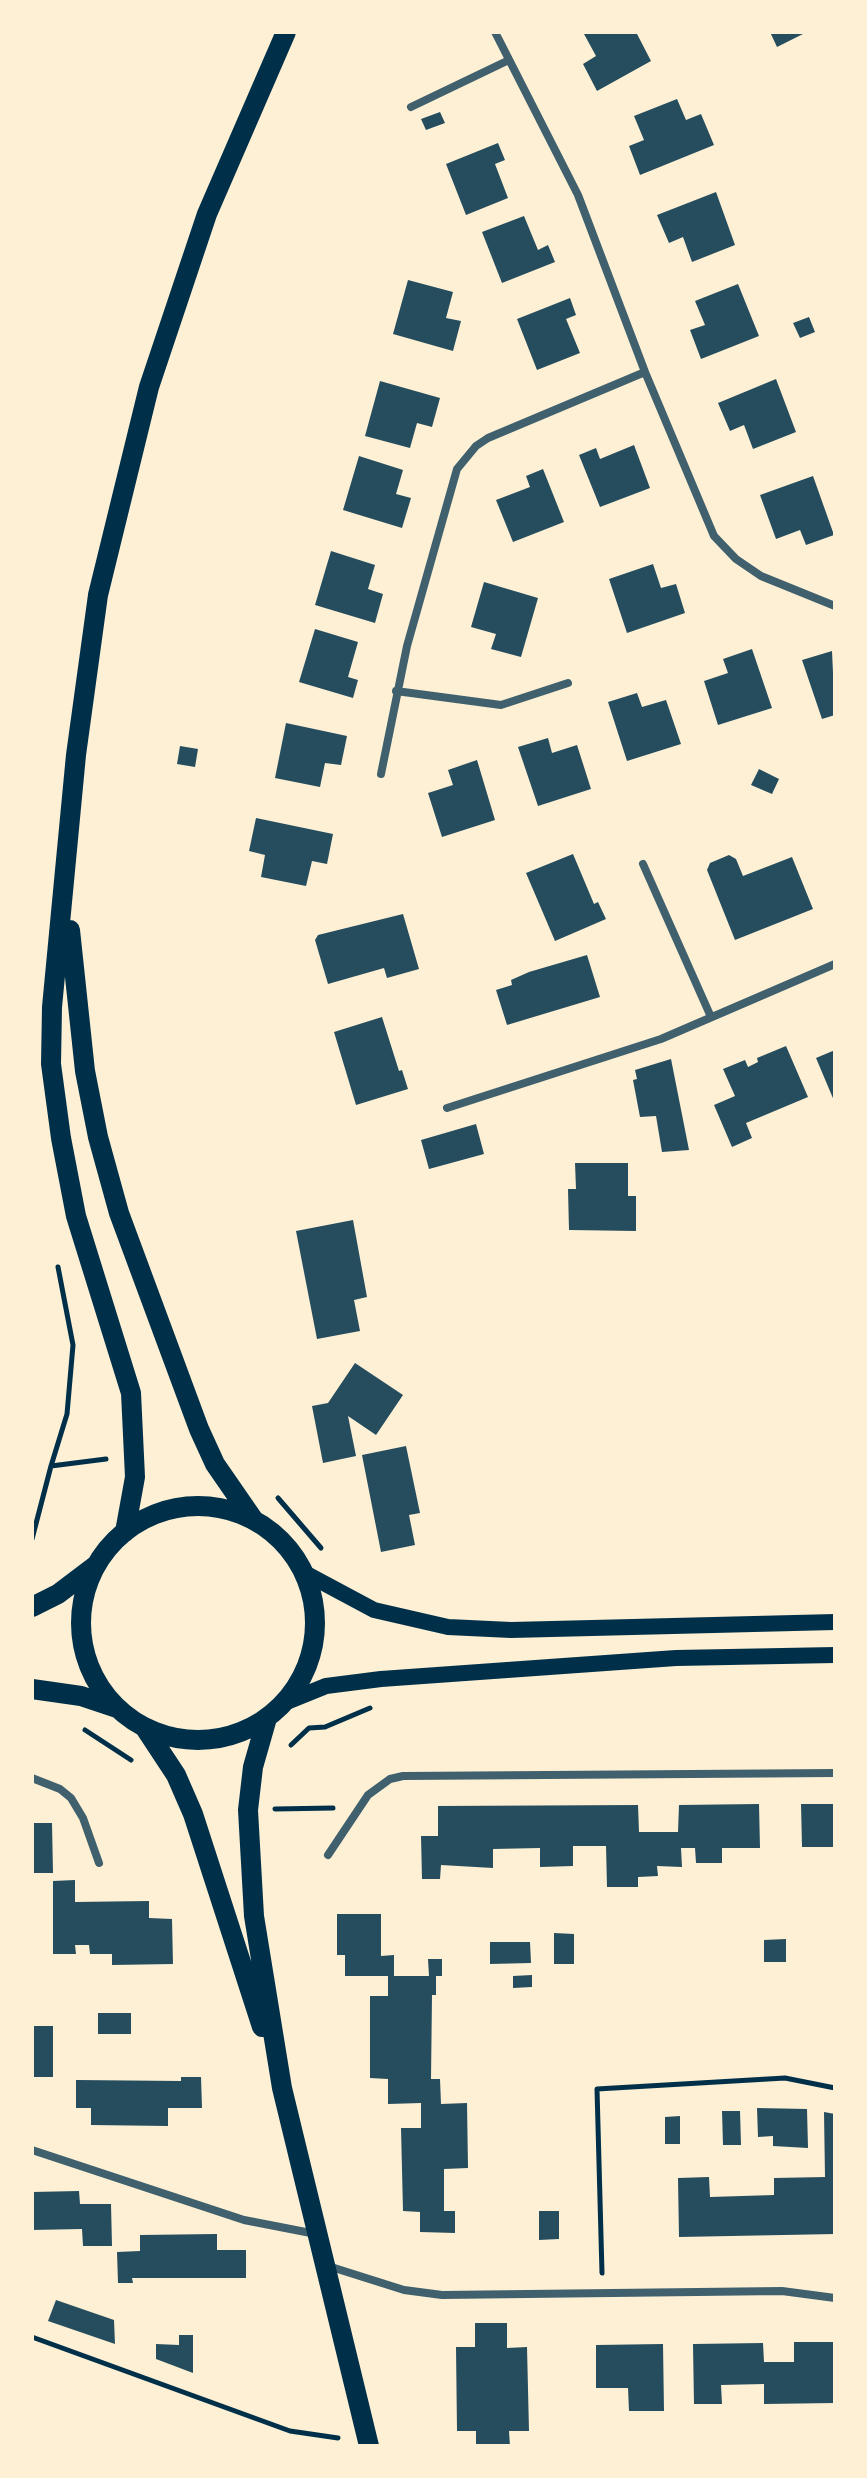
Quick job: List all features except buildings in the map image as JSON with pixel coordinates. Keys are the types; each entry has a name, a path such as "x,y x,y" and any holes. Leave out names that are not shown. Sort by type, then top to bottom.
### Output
{"main road":[{"path":"125,1532 135,1477 132,1403 120,1350 76,1216 51,1064 52,1007 76,755 91,634 140,422 207,214 286,32"},
{"path":"66,885 83,1058 112,1189 203,1438 215,1464 256,1522"},
{"path":"32,1607 58,1594 98,1563 125,1532 154,1515 189,1507 224,1509 256,1522 283,1543 303,1572 314,1605 314,1640 304,1674 284,1703 267,1718 236,1734 213,1739 178,1739 145,1728 117,1708 96,1681 82,1639 85,1594 98,1563"},
{"path":"303,1572 374,1610 448,1627 511,1630 835,1622"},
{"path":"284,1703 326,1686 381,1679 676,1658 835,1655"},
{"path":"32,1689 81,1696 117,1708"},
{"path":"267,1718 253,1767 248,1810 254,1916 282,2088 368,2441"},
{"path":"145,1728 176,1775 193,1814 282,2088"}],"street":[{"path":"495,32 578,195 645,372 714,536 736,559 761,576 835,606"},
{"path":"411,107 509,60"},
{"path":"381,774 396,691 451,484 465,456 488,438 645,372"},
{"path":"396,691 501,705 568,683"},
{"path":"643,864 711,1017"},
{"path":"447,1108 625,1052 835,964"},
{"path":"328,1855 357,1807 379,1786 403,1776 835,1773"},
{"path":"32,1778 60,1789 71,1798 83,1818 99,1863"},
{"path":"32,2150 244,2220 317,2234"},
{"path":"325,2265 423,2293 782,2291 835,2298"}],"path":[{"path":"32,1539 67,1414 73,1345 58,1263"},
{"path":"51,1466 118,1457"},
{"path":"275,1495 327,1552"},
{"path":"287,1749 309,1728 325,1727 369,1711 381,1679"},
{"path":"73,1722 131,1760 138,1770"},
{"path":"248,1810 357,1807"},
{"path":"602,2293 597,2089 785,2078 835,2088"},
{"path":"32,2337 290,2431 368,2441"}]}
